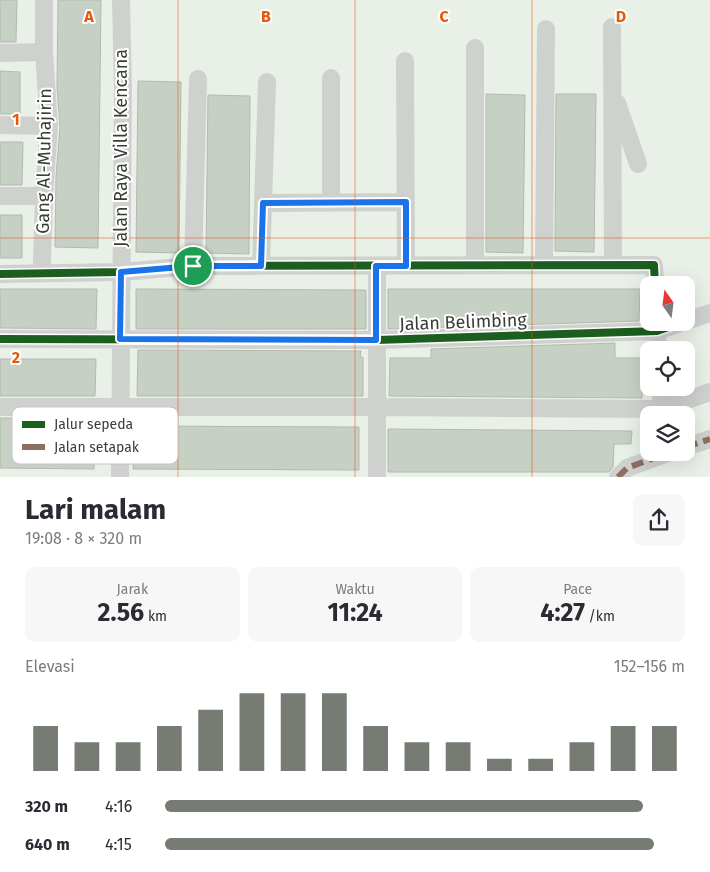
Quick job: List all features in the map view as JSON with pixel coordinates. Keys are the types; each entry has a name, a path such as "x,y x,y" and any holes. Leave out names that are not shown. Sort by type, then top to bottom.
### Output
{"street":[{"name":"Gang Al-Muhajirin","path":"42,262 49,126 44,52 44,0"},
{"name":"Jalan Raya Villa Kencana","path":"120,407 123,88 121,0"},
{"path":"612,27 614,265"},
{"path":"544,265 546,29"},
{"path":"475,266 476,48"},
{"path":"0,53 44,52"},
{"path":"405,61 406,266"},
{"path":"330,78 332,203"},
{"path":"193,266 198,79"},
{"path":"261,266 267,82"},
{"path":"612,86 638,164"},
{"path":"0,126 49,126"},
{"path":"0,196 44,196"},
{"path":"263,203 406,202"},
{"path":"0,274 121,272 193,266 654,265 655,276"},
{"path":"376,266 377,477"},
{"path":"695,318 710,313"},
{"name":"Jalan Belimbing","path":"0,339 376,340 640,328"},
{"path":"670,406 710,392"},
{"path":"0,407 640,409"},
{"path":"695,444 710,439"},
{"path":"618,477 627,468 646,461"},
{"name":"Jalan Raya Villa Kencana","path":"120,464 120,477"}],"building":[{"path":"0,0 17,0 16,42 0,42"},
{"path":"58,0 101,0 98,248 55,247 56,176 60,127 57,87"},
{"path":"0,71 20,72 20,114 0,114"},
{"path":"138,81 181,82 179,253 136,252"},
{"path":"486,94 525,95 523,253 486,252"},
{"path":"556,94 596,94 594,252 555,251"},
{"path":"208,95 250,96 249,254 206,253"},
{"path":"0,142 23,142 22,185 0,185"},
{"path":"0,215 22,215 22,258 0,258"},
{"path":"0,289 97,289 96,329 0,328"},
{"path":"136,289 366,290 366,329 136,329"},
{"path":"388,289 640,289 639,321 388,329"},
{"path":"615,343 615,358 640,358 640,396 642,398 389,396 390,358 431,358 431,349"},
{"path":"138,350 361,351 360,357 363,357 363,396 137,396"},
{"path":"0,359 96,359 95,396 0,396"},
{"path":"0,418 12,418 12,464 94,464 94,469 0,468"},
{"path":"178,426 359,427 359,470 133,469 133,464 178,464"},
{"path":"388,429 632,431 631,444 614,444 613,467 609,472 388,472"}],"marked path":[{"path":"695,444 710,439"},
{"path":"618,477 627,468 646,461"}],"cycle path":[{"path":"0,274 121,272 193,266 654,265 655,276"},
{"path":"0,339 376,340 657,331"}],"route":[{"path":"406,202 406,266 376,266 376,340 120,339 121,272 193,266 261,266 263,203 406,202"}]}
